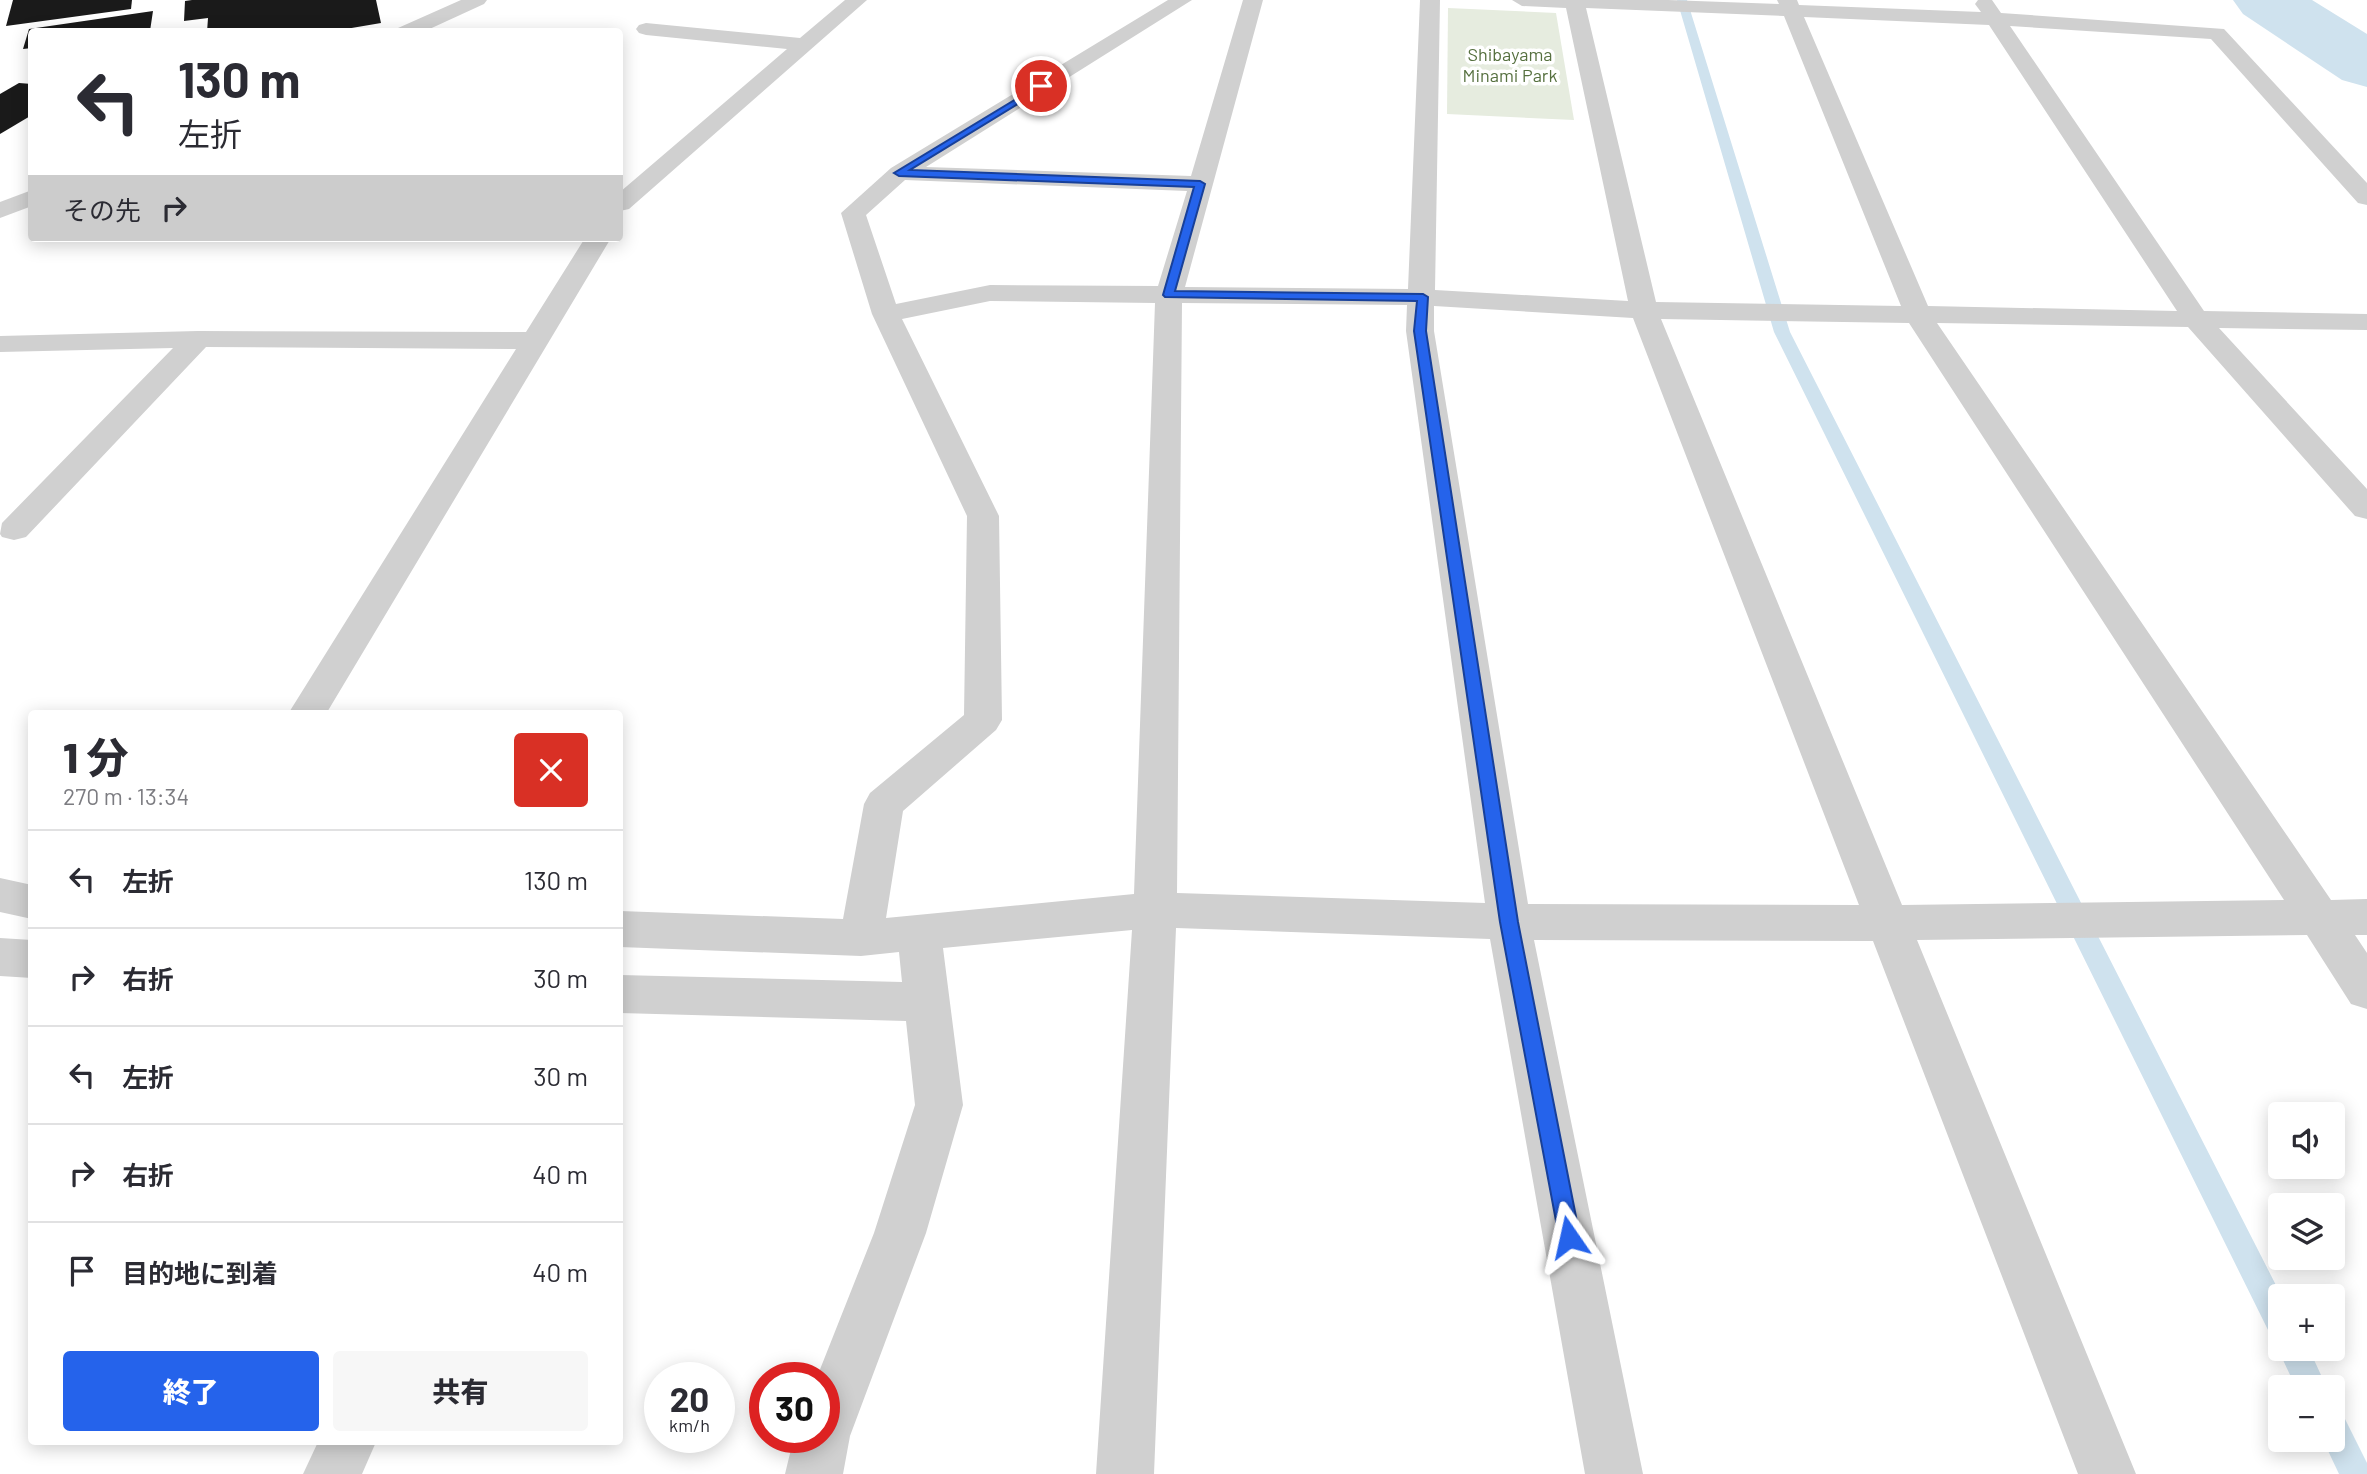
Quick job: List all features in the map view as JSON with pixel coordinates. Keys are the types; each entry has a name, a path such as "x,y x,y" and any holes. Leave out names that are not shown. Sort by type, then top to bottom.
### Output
{"street":[{"path":"414,28 477,0"},
{"path":"623,201 857,0"},
{"path":"861,938 884,804 983,720 983,516 886,314 853,212 899,173 1182,0"},
{"path":"1125,1474 1155,910 1169,295 1252,0"},
{"path":"1430,0 1420,331 1509,922 1614,1474"},
{"path":"1522,0 1989,9 2217,33 2367,198"},
{"path":"1575,2 1643,310 2107,1474"},
{"path":"1790,5 1918,315 2367,990"},
{"path":"1989,9 2196,319 2367,509"},
{"path":"646,29 804,45"},
{"path":"899,173 1200,184"},
{"path":"0,211 28,199"},
{"path":"309,710 595,242"},
{"path":"886,314 990,293 1423,297 1643,310 2367,323"},
{"path":"0,344 198,339 533,341"},
{"path":"14,530 198,339"},
{"path":"623,929 861,938 1155,910 1509,922 1887,923 2367,917"},
{"path":"840,1389 900,1233 939,1105 919,932"},
{"path":"0,957 28,959"},
{"path":"623,993 927,1002"},
{"path":"332,1474 346,1445"},
{"path":"814,1474 819,1453"}],"green space":[{"name":"Shibayama Minami Park","path":"1448,8 1556,13 1574,120 1447,114"}],"building":[{"path":"13,0 132,0 131,9 6,26"},
{"path":"376,0 381,23 352,28 207,28 208,18 184,21 185,1"},
{"path":"153,11 150,28 36,28"},
{"path":"28,32 28,48 23,49"},
{"path":"19,83 28,84 28,117 0,134 0,94"}],"waterway":[{"path":"1682,0 1782,332 2268,1300"},
{"path":"2266,0 2367,65"},
{"path":"2299,1361 2306,1375"},
{"path":"2345,1452 2356,1474"}],"route":[{"path":"1041,86 899,173 1200,184 1169,295 1423,297 1420,331 1509,922 1569,1237"}]}
